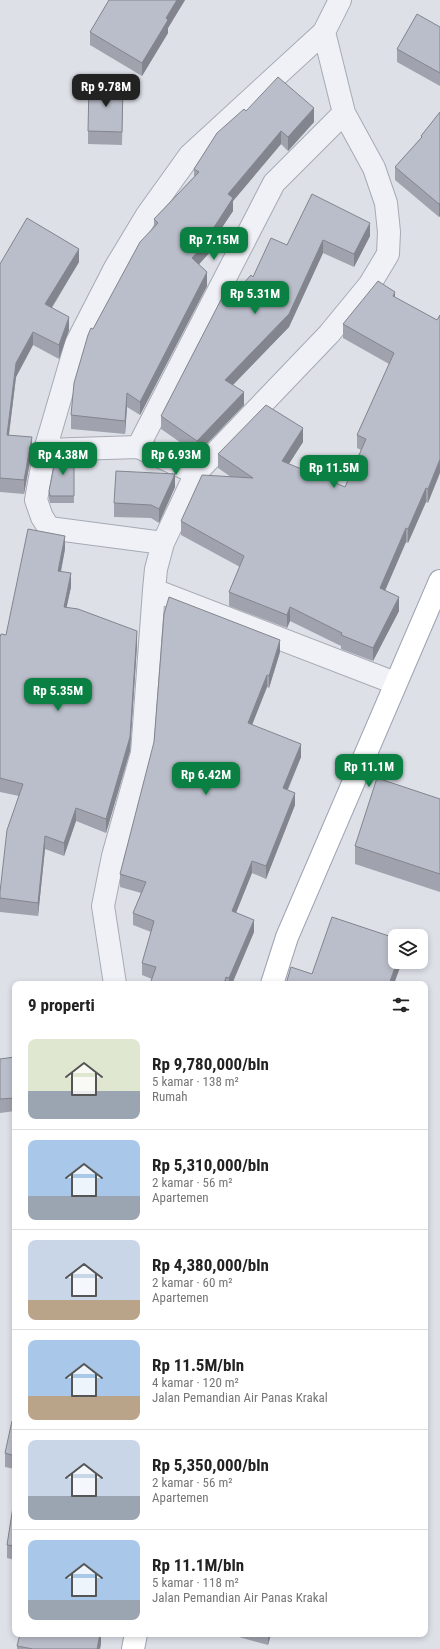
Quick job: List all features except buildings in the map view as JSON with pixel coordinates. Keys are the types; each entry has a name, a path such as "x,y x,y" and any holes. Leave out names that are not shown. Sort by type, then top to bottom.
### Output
{"main road":[{"path":"273,981 287,937 440,581"},
{"path":"133,1649 135,1637"}],"street":[{"path":"163,543 48,528 42,517 36,500 45,450 76,344 115,268 147,215 190,154 324,32 340,0"},
{"path":"115,981 103,906 113,856 142,753 156,569 163,543 196,472 329,334 370,284 388,254 389,232 386,203 374,168 344,113 324,32"},
{"path":"138,447 274,183 344,113"},
{"path":"45,450 138,447 196,472"},
{"path":"154,590 395,683"}]}
